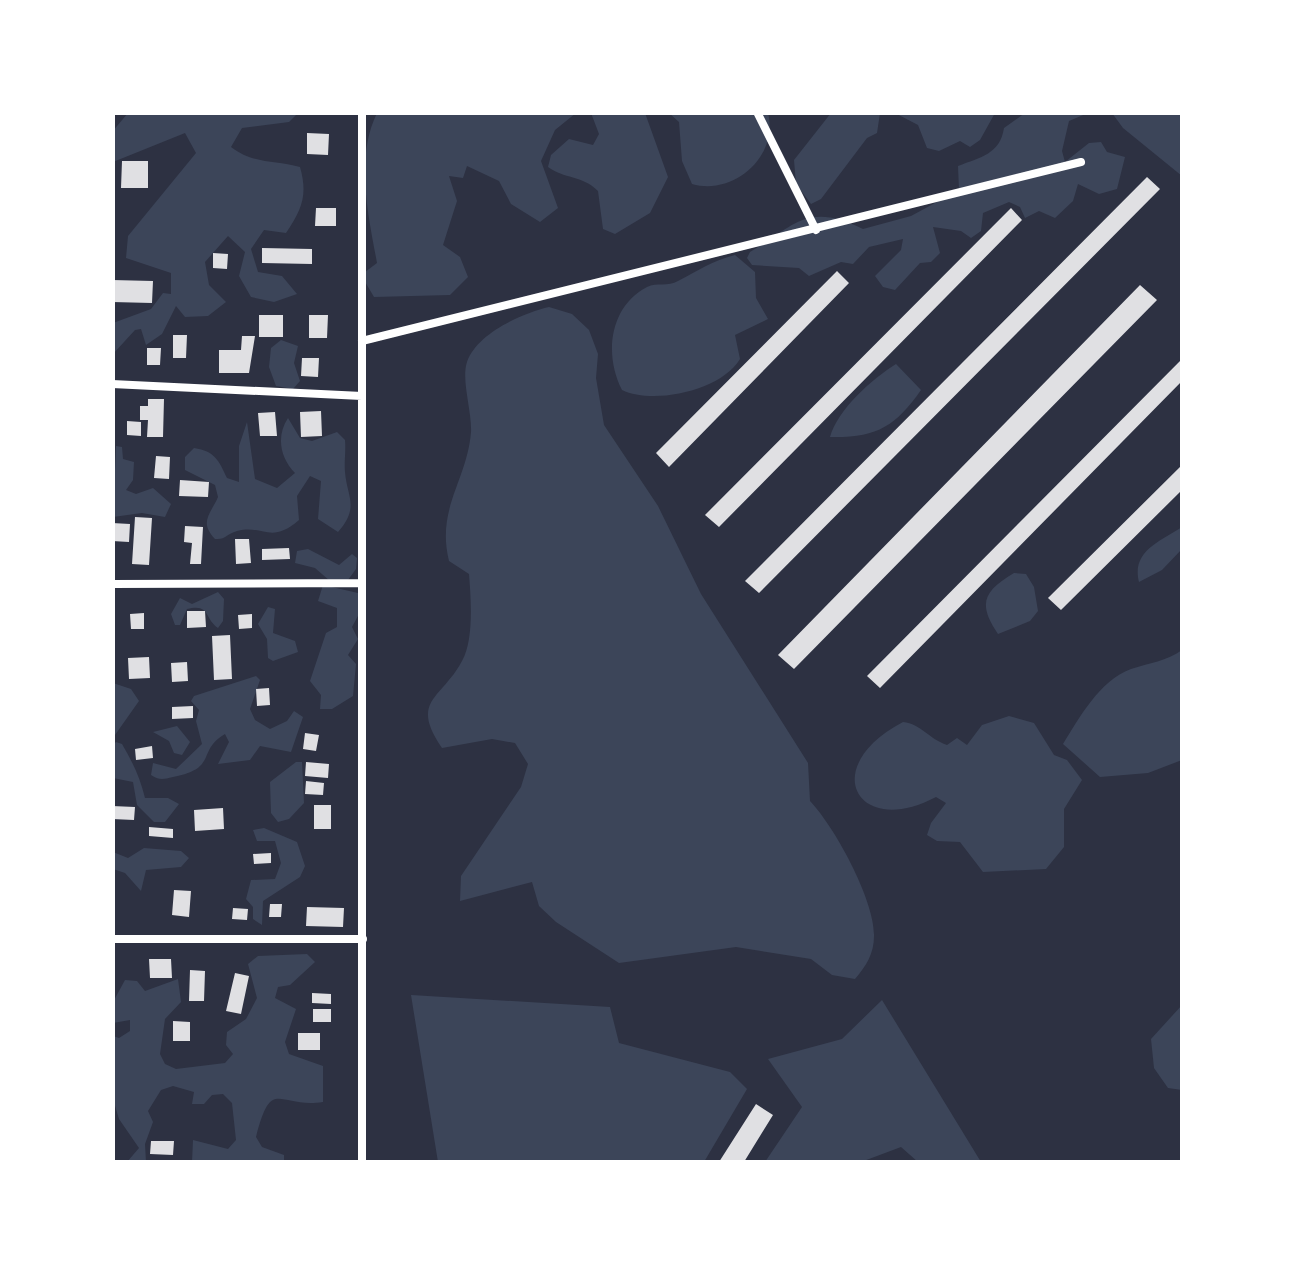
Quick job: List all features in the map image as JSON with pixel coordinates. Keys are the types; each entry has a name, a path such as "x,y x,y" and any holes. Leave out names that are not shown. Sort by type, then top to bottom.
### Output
{"street":[{"path":"362,112 362,1162"},
{"path":"757,112 816,230"},
{"path":"362,341 1081,162"},
{"path":"112,384 362,396"},
{"path":"112,584 362,584"},
{"path":"112,939 363,939"}],"shaded area":[{"path":"128,113 298,113 289,122 242,128 231,147 256,159 300,167 303,194 292,224 286,233 264,230 251,249 258,272 282,276 297,294 274,302 251,297 239,276 245,252 228,236 205,262 209,285 226,302 208,316 185,317 176,306 162,334 146,345 141,329 135,330 113,354 113,323 151,309 163,293 171,294 171,273 126,258 128,236 196,153 185,133 113,162 112,132"},
{"path":"377,113 576,113 555,130 541,161 558,208 540,222 511,204 499,181 467,166 463,178 449,176 457,201 443,245 460,257 468,277 450,295 374,297 361,275 377,263 365,167 370,130"},
{"path":"591,113 645,113 668,177 650,213 615,234 603,229 598,191 548,167 551,155 569,139 593,145 599,134"},
{"path":"669,113 768,113 767,144 760,158 737,178 708,186 692,184 682,161 679,122"},
{"path":"831,113 880,113 877,133 867,138 821,199 811,204 796,184 794,160"},
{"path":"895,113 995,113 980,140 970,147 960,141 939,151 927,148 918,125"},
{"path":"1025,113 1088,113 1069,121 1062,151 1065,162 1089,143 1101,142 1107,152 1125,157 1117,189 1099,194 1078,184 1073,201 1055,218 1039,211 1025,218 1020,207 1009,202 983,213 981,231 971,238 961,231 933,227 940,253 931,262 920,263 895,290 883,287 875,276 901,250 903,239 869,247 853,264 841,262 809,276 799,268 752,265 747,258 750,252 789,227 813,217 844,221 863,229 911,216 959,190 958,166 994,149 1004,128"},
{"path":"1112,113 1182,113 1182,176 1123,128"},
{"path":"735,255 755,272 756,298 768,319 735,335 740,359 731,370 686,392 651,396 622,390 612,347 618,319 634,296 647,287 674,283"},
{"path":"549,307 572,314 589,330 598,354 596,378 604,425 658,506 701,594 808,763 810,801 851,864 873,921 871,954 855,979 832,975 811,959 736,947 619,963 556,922 539,906 532,882 460,901 461,876 521,787 528,764 515,743 492,739 442,748 428,720 432,701 462,661 470,631 469,574 449,561 446,542 449,510 471,432 465,369 472,352 490,333 514,319"},
{"path":"281,340 298,346 294,363 300,381 293,389 276,386 269,367 271,348"},
{"path":"896,364 921,390 902,413 872,432 830,437 840,416 857,396"},
{"path":"288,418 300,438 312,441 337,432 345,440 345,472 351,502 345,523 338,532 318,519 321,481 310,476 297,496 299,520 289,527 274,533 233,532 215,539 207,523 218,497 215,485 185,470 185,457 194,448 212,454 227,478 239,482 239,446 247,422 255,479 277,488 295,473 281,447"},
{"path":"116,446 122,447 123,459 134,462 133,480 126,490 136,494 153,488 171,504 165,517 142,513 113,517"},
{"path":"1182,527 1182,549 1162,570 1139,582 1139,562 1144,555"},
{"path":"308,549 339,565 352,554 357,558 356,569 348,580 330,581 315,568 295,563 297,551"},
{"path":"1014,573 1026,574 1034,587 1038,611 1030,621 998,634 987,614 987,599 996,586"},
{"path":"323,585 358,593 366,601 352,627 358,639 348,655 356,664 353,696 332,709 320,709 321,695 310,681 326,633 337,627 337,608 318,601"},
{"path":"218,592 224,599 223,621 218,628 200,608 187,609 180,625 175,625 171,614 180,598 192,604"},
{"path":"268,607 275,609 273,633 295,641 298,652 273,661 268,658 267,639 258,624"},
{"path":"1182,650 1182,760 1148,773 1100,777 1063,744 1091,701 1109,682 1131,669"},
{"path":"256,676 260,680 250,709 255,720 270,729 287,721 294,711 303,717 291,752 260,746 250,760 218,764 229,742 225,734 216,740 196,769 164,779 151,775 153,763 176,769 202,744 196,721 199,710 191,701 194,696"},
{"path":"113,683 131,689 139,701 115,735"},
{"path":"1009,716 1034,723 1054,755 1067,760 1082,780 1064,809 1064,847 1046,869 983,872 960,842 937,841 927,835 946,803 936,797 908,808 885,809 868,804 858,792 855,777 861,759 876,740 903,722 947,745 957,738 967,745 982,725"},
{"path":"177,726 190,742 182,755 174,753 169,741 153,732"},
{"path":"116,742 122,744 129,757 145,798 168,798 179,804 165,822 154,822 137,805 133,782 113,778"},
{"path":"296,762 302,762 304,803 289,819 278,822 271,813 270,782"},
{"path":"264,828 297,842 305,866 300,877 263,901 262,925 253,919 253,907 246,899 251,880 275,879 281,863 275,841 257,841 253,830"},
{"path":"144,848 181,851 189,858 181,867 146,870 141,891 125,873 113,869 113,852 128,858"},
{"path":"307,954 315,962 290,985 278,987 275,998 296,1009 285,1042 289,1054 323,1066 323,1102 279,1099 267,1106 256,1137 262,1147 284,1155 284,1162 192,1162 193,1140 228,1149 236,1140 232,1103 223,1094 212,1095 204,1104 192,1104 194,1092 173,1086 161,1090 148,1111 153,1122 145,1144 146,1162 127,1162 139,1148 119,1119 113,1099 113,1036 119,1038 130,1031 130,1020 113,1023 113,1002 125,980 137,981 145,991 178,979 181,1002 165,1019 160,1054 165,1064 176,1069 225,1063 233,1054 226,1045 227,1032 246,1019 257,998 248,964 258,956"},
{"path":"411,995 610,1007 619,1043 730,1072 747,1089 704,1162 438,1162"},
{"path":"882,1000 981,1162 918,1162 901,1147 861,1162 765,1162 802,1107 768,1059 842,1039"},
{"path":"1182,1005 1182,1090 1168,1088 1154,1068 1151,1039"}],"building":[{"path":"307,133 329,134 328,155 307,154"},
{"path":"122,161 148,161 148,188 121,188"},
{"path":"1147,177 1160,189 759,593 745,581"},
{"path":"316,208 336,208 336,226 315,226"},
{"path":"1011,208 1022,220 719,527 705,515"},
{"path":"262,248 312,249 312,264 262,263"},
{"path":"213,253 228,254 227,269 213,268"},
{"path":"837,271 849,283 669,467 656,453"},
{"path":"112,280 153,281 152,303 112,302"},
{"path":"1140,285 1157,300 794,669 778,655"},
{"path":"259,315 283,315 283,337 259,337"},
{"path":"309,315 328,315 327,338 309,338"},
{"path":"173,335 187,335 186,358 173,358"},
{"path":"242,336 255,336 249,373 219,373 219,350 241,350"},
{"path":"147,348 161,348 160,365 147,365"},
{"path":"302,358 319,358 318,377 301,376"},
{"path":"1182,359 1182,381 880,688 867,676"},
{"path":"148,399 164,399 163,437 147,437 148,420 140,420 140,406 148,406"},
{"path":"321,411 322,436 301,437 300,412"},
{"path":"275,412 277,436 260,436 258,413"},
{"path":"127,421 141,422 141,436 127,435"},
{"path":"156,456 170,457 169,479 154,478"},
{"path":"1182,465 1182,490 1061,610 1048,598"},
{"path":"180,480 209,482 208,497 179,496"},
{"path":"135,517 152,518 149,565 132,564"},
{"path":"112,523 130,524 129,542 112,541"},
{"path":"185,526 203,527 201,564 190,564 192,543 184,542"},
{"path":"235,539 249,539 251,563 236,564"},
{"path":"289,548 290,559 262,560 262,549"},
{"path":"187,611 205,611 206,627 187,628"},
{"path":"144,613 144,629 131,629 130,614"},
{"path":"252,614 252,628 239,629 238,615"},
{"path":"230,635 232,679 214,680 212,636"},
{"path":"149,657 150,678 129,679 128,658"},
{"path":"187,662 188,681 172,682 171,663"},
{"path":"269,688 270,705 257,706 256,689"},
{"path":"193,706 193,718 172,719 172,707"},
{"path":"305,733 319,735 316,751 303,749"},
{"path":"152,746 153,758 136,760 135,749"},
{"path":"306,762 329,764 328,778 305,776"},
{"path":"306,781 324,783 323,795 305,794"},
{"path":"314,805 331,805 331,829 314,829"},
{"path":"112,806 135,807 134,820 112,819"},
{"path":"223,808 224,829 195,831 194,810"},
{"path":"149,827 173,829 173,838 149,836"},
{"path":"271,853 271,863 254,864 253,854"},
{"path":"174,890 191,891 189,917 172,915"},
{"path":"270,904 282,904 281,917 269,917"},
{"path":"307,907 344,908 343,927 306,926"},
{"path":"233,908 248,909 247,920 232,919"},
{"path":"149,959 171,959 172,978 150,978"},
{"path":"190,970 205,971 204,1001 189,1001"},
{"path":"235,973 249,976 241,1014 226,1011"},
{"path":"312,993 331,994 331,1004 312,1003"},
{"path":"313,1009 331,1009 331,1022 313,1022"},
{"path":"173,1021 190,1022 190,1041 173,1041"},
{"path":"298,1033 320,1033 320,1050 298,1050"},
{"path":"756,1104 773,1115 744,1162 719,1162"},
{"path":"151,1141 174,1141 173,1155 150,1154"}]}
